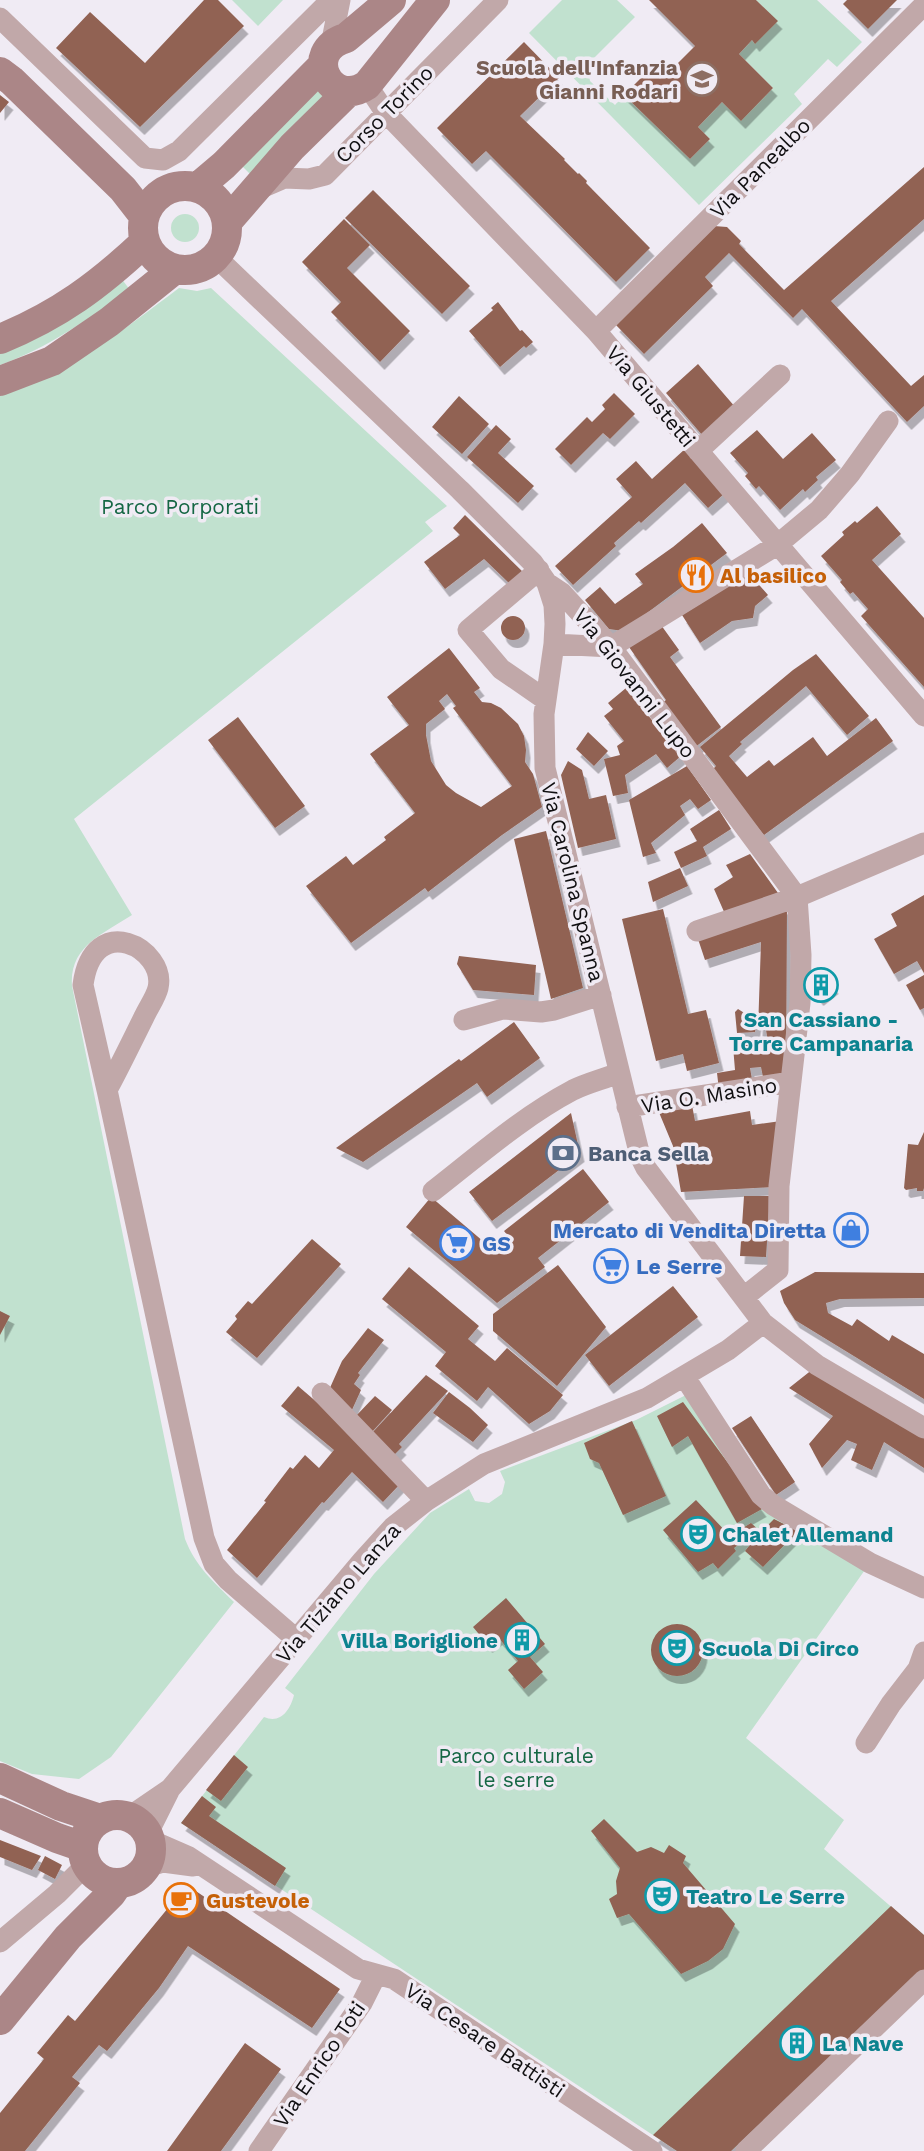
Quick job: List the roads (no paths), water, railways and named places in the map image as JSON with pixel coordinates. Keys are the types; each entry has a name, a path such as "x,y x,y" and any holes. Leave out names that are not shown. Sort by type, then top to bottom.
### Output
{"street":[{"path":"0,18 145,158 163,160 179,151 331,0"},
{"path":"333,49 340,0"},
{"path":"198,187 224,165 333,49 391,0"},
{"name":"Corso Torino","path":"227,222 292,147 363,84 435,0"},
{"name":"Corso Torino","path":"252,192 284,178 309,179 325,174 498,0"},
{"name":"Via Panealbo","path":"596,331 924,5"},
{"name":"Corso Torino","path":"356,38 371,48 377,66 363,84 340,90 327,80 333,49 356,38"},
{"path":"0,72 123,189 145,229 152,254 162,263 174,269 197,268 216,257 226,240 227,222 218,200 209,192 185,185 172,187 150,204 145,229 103,281 44,319 0,339"},
{"name":"Via Giustetti","path":"363,84 385,113 596,331 924,716"},
{"name":"Via Giovanni Lupo","path":"216,257 353,386 562,593 611,647 806,893"},
{"path":"0,381 52,360 109,322 174,269"},
{"path":"698,451 780,375"},
{"path":"554,644 611,647 777,545 818,510 850,474 888,421"},
{"path":"543,577 468,629 501,669 546,700"},
{"name":"Via Carolina Spanna","path":"543,577 554,605 554,644 544,735 545,768 635,1142 646,1168 763,1323 817,1364 924,1428"},
{"path":"697,931 806,893 924,843"},
{"path":"744,1297 778,1270 779,1186 800,1003 806,893"},
{"path":"107,1090 159,987 155,968 147,955 136,946 111,941 93,953 85,969 83,985 204,1538 215,1564 229,1580 296,1639"},
{"name":"Via Carolina Spanna","path":"464,1020 503,1009 541,1012 554,1010 601,995"},
{"path":"433,1191 511,1130 550,1104 576,1088 618,1073"},
{"name":"Via O. Masino","path":"627,1107 791,1082"},
{"name":"Via Tiziano Lanza","path":"144,1839 170,1789 393,1527 426,1501 484,1464 647,1398 729,1350 763,1323"},
{"path":"684,1376 761,1495 782,1511 870,1563 924,1588"},
{"path":"322,1393 426,1501"},
{"path":"866,1743 918,1669 924,1652"},
{"path":"0,1778 61,1806 100,1819"},
{"path":"0,1813 57,1838 94,1867 130,1882 140,1876 144,1839 119,1815 100,1819 91,1826 85,1836 94,1867 86,1899 68,1937 0,2020"},
{"name":"Via Cesare Battisti","path":"144,1839 163,1862 208,1870 358,1969 394,1979 652,2151"},
{"path":"0,1942 94,1867"},
{"name":"Via Enrico Toti","path":"259,2151 362,2003 376,1975"},
{"path":"752,2149 924,1980"}],"place":[{"name":"Scuola dell'Infanzia Gianni Rodari","path":"702,79"},
{"name":"Al basilico","path":"696,575"},
{"name":"San Cassiano - Torre Campanaria","path":"821,985"},
{"name":"Banca Sella","path":"563,1153"},
{"name":"Mercato di Vendita Diretta","path":"851,1230"},
{"name":"GS","path":"457,1243"},
{"name":"Le Serre","path":"611,1266"},
{"name":"Chalet Allemand","path":"698,1534"},
{"name":"Villa Boriglione","path":"522,1640"},
{"name":"Scuola Di Circo","path":"677,1648"},
{"name":"Teatro Le Serre","path":"662,1896"},
{"name":"Gustevole","path":"181,1900"},
{"name":"La Nave","path":"797,2043"}],"park label":[{"name":"Parco Porporati","path":"180,506"},
{"name":"Parco culturale le serre","path":"516,1767"}]}
